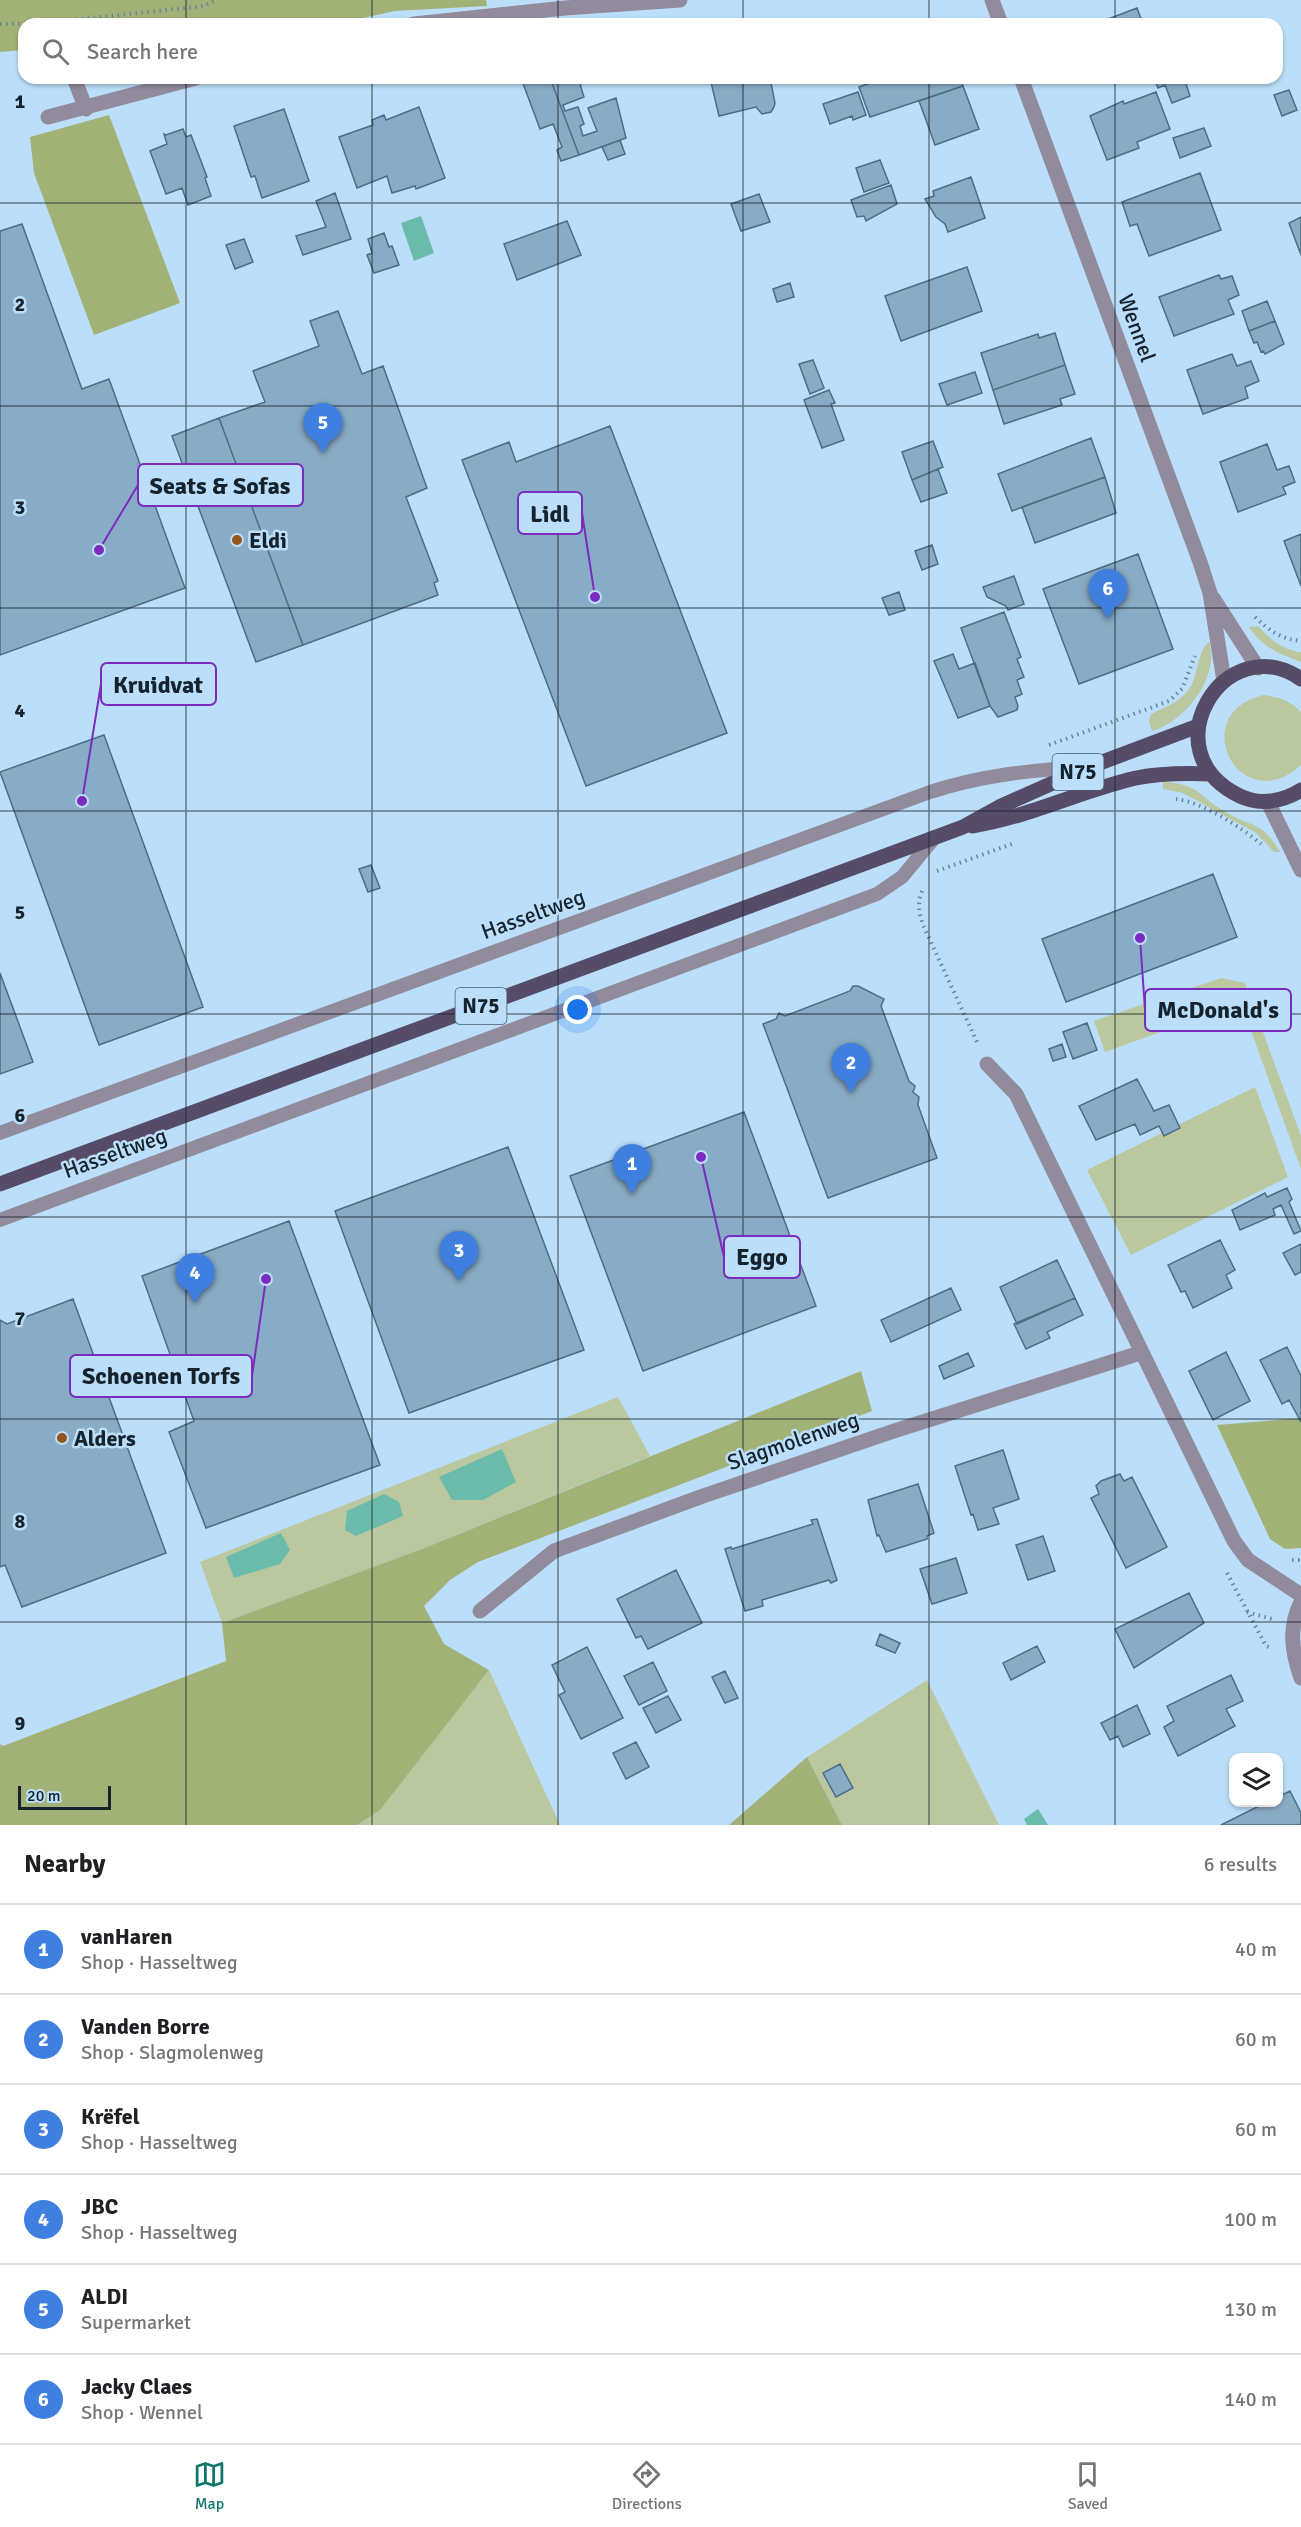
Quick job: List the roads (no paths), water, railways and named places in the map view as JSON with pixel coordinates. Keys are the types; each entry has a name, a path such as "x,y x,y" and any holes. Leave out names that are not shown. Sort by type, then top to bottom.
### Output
{"main road":[{"path":"1301,679 1277,668 1240,671 1211,693 1202,709 1198,726 1198,744 1202,759 1210,774 1226,789 1246,799 1268,802 1292,796 1301,790"},
{"name":"Hasseltweg","path":"963,828 1001,806 1089,767 1198,726"},
{"name":"Hasseltweg","path":"0,1184 935,837 963,828 1006,821 1092,790 1138,778 1178,772 1210,774"}],"street":[{"path":"471,18 565,8 680,0"},
{"path":"992,0 999,18"},
{"path":"76,84 86,109"},
{"path":"48,117 86,109 175,84"},
{"name":"Wennel","path":"1023,84 1210,593 1224,681"},
{"name":"Wennel","path":"1210,593 1258,668"},
{"path":"1268,802 1301,870"},
{"path":"987,1064 1016,1094 1140,1353 1234,1541 1248,1560 1301,1595"},
{"name":"Slagmolenweg","path":"480,1611 554,1551 703,1496 882,1435 1140,1353"},
{"path":"1301,1602 1294,1624 1292,1653 1301,1678"}],"lane":[{"name":"Hasseltweg","path":"0,1133 948,786 999,774 1089,767"},
{"name":"Hasseltweg","path":"0,1220 877,894 902,877 935,837"}],"place":[{"name":"ALDI","path":"323,453"},
{"name":"Eldi","path":"237,540"},
{"name":"Seats & Sofas","path":"99,550"},
{"name":"Lidl","path":"595,597"},
{"name":"Jacky Claes","path":"1108,619"},
{"name":"Kruidvat","path":"82,801"},
{"name":"McDonald's","path":"1140,938"},
{"name":"Vanden Borre","path":"851,1093"},
{"name":"Eggo","path":"701,1157"},
{"name":"vanHaren","path":"632,1194"},
{"name":"Schoenen Torfs","path":"266,1279"},
{"name":"Krëfel","path":"459,1281"},
{"name":"JBC","path":"195,1303"},
{"name":"Alders","path":"62,1438"}]}
